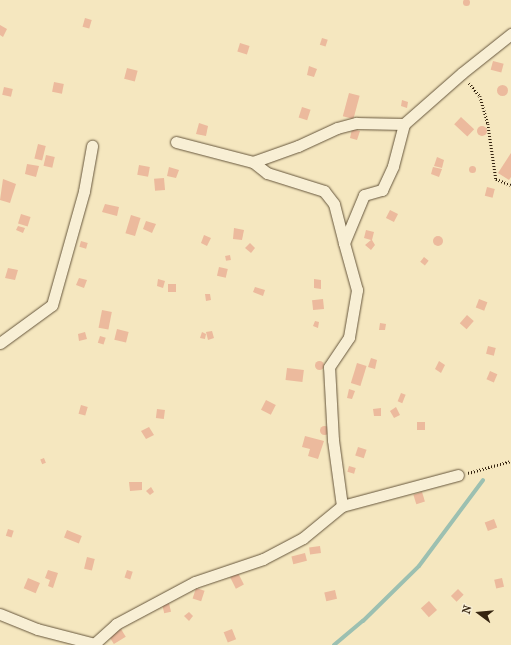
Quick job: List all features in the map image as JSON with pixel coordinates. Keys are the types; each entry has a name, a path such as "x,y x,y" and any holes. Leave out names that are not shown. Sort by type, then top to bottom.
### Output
{"street":[{"path":"344,243 364,195 382,190 393,166 404,124 462,73 511,34"},
{"path":"252,162 298,146 337,128 356,123 404,124"},
{"path":"176,142 252,162 267,173 324,191 334,204 357,290 349,337 329,367 333,440 342,506"},
{"path":"0,343 52,305 84,191 92,146"},
{"path":"0,614 37,629 94,644 116,624 195,582 264,559 303,538 342,506 458,475"}],"path":[{"path":"462,73 480,96 496,179 511,185"},
{"path":"458,475 511,461"}],"building":[{"path":"466,-2 469,-1 469,5 466,6 463,5 462,2 463,-1"},
{"path":"85,18 92,20 89,29 83,27"},
{"path":"0,25 7,29 3,37 0,35"},
{"path":"322,38 328,40 326,47 320,45"},
{"path":"240,43 250,46 247,55 237,52"},
{"path":"493,61 504,64 501,73 491,70"},
{"path":"309,66 317,69 314,77 307,75"},
{"path":"127,68 138,71 135,81 124,79"},
{"path":"54,82 64,84 62,94 52,92"},
{"path":"500,85 504,85 506,86 506,94 500,95 497,92 497,88"},
{"path":"4,87 13,89 11,97 2,95"},
{"path":"349,93 360,96 353,119 343,116"},
{"path":"402,100 408,102 407,108 401,106"},
{"path":"302,107 311,110 307,120 299,117"},
{"path":"461,117 474,129 467,137 454,124"},
{"path":"199,123 208,126 206,136 196,134"},
{"path":"480,126 484,126 486,127 486,135 480,136 477,133 477,129"},
{"path":"352,129 360,131 357,140 350,138"},
{"path":"38,144 46,146 42,160 34,159"},
{"path":"511,153 511,177 509,180 498,173"},
{"path":"46,155 55,157 52,168 44,166"},
{"path":"437,157 444,160 442,168 434,166"},
{"path":"27,164 39,166 36,177 25,174"},
{"path":"139,165 150,167 148,177 137,175"},
{"path":"472,165 475,166 475,172 472,173 469,172 468,169 469,166"},
{"path":"169,167 179,170 176,178 167,176"},
{"path":"433,167 442,169 439,177 431,174"},
{"path":"164,178 165,190 155,191 154,179"},
{"path":"3,179 16,184 10,203 0,200"},
{"path":"487,187 495,189 493,198 485,196"},
{"path":"105,204 119,207 117,216 102,212"},
{"path":"390,210 398,214 394,222 386,218"},
{"path":"21,214 31,217 28,226 18,224"},
{"path":"131,215 141,218 135,236 125,233"},
{"path":"146,221 156,224 152,233 143,229"},
{"path":"18,226 25,228 23,233 16,230"},
{"path":"234,228 244,230 242,240 233,239"},
{"path":"366,230 374,232 372,240 375,245 371,250 365,245 371,240 364,238"},
{"path":"204,235 211,238 207,246 201,243"},
{"path":"436,236 440,236 442,237 442,245 436,246 433,243 433,239"},
{"path":"81,241 88,243 86,249 79,247"},
{"path":"250,243 255,248 251,253 245,248"},
{"path":"230,255 231,260 226,261 225,256"},
{"path":"424,257 429,261 425,265 420,262"},
{"path":"219,267 228,269 226,278 217,276"},
{"path":"8,268 18,270 15,280 5,278"},
{"path":"79,278 87,280 84,288 76,285"},
{"path":"158,279 165,281 163,288 157,286"},
{"path":"314,279 321,280 321,289 314,288"},
{"path":"168,284 176,284 176,292 168,292"},
{"path":"255,287 265,290 263,296 253,292"},
{"path":"205,294 210,294 211,300 206,301"},
{"path":"323,299 324,309 313,310 312,300"},
{"path":"479,299 487,302 484,311 476,307"},
{"path":"102,310 112,312 108,330 99,328"},
{"path":"467,315 474,321 467,329 460,323"},
{"path":"315,321 319,322 318,328 313,326"},
{"path":"380,323 386,324 385,330 379,330"},
{"path":"117,329 129,332 126,343 114,340"},
{"path":"212,331 214,338 208,340 206,332"},
{"path":"85,332 87,339 79,341 78,334"},
{"path":"202,332 206,334 205,339 200,338"},
{"path":"100,336 106,338 104,345 98,343"},
{"path":"488,346 496,348 494,356 486,354"},
{"path":"371,358 377,360 375,369 368,367"},
{"path":"319,360 324,365 319,370 314,365"},
{"path":"439,361 445,365 441,373 435,369"},
{"path":"357,363 367,366 360,386 351,383"},
{"path":"287,368 304,370 302,382 286,380"},
{"path":"490,371 497,374 494,382 486,379"},
{"path":"349,389 355,391 352,399 347,398"},
{"path":"401,393 406,395 402,403 398,401"},
{"path":"266,400 276,405 271,415 261,410"},
{"path":"81,405 88,407 85,416 79,414"},
{"path":"396,407 400,415 394,418 390,411"},
{"path":"381,408 381,416 374,416 373,409"},
{"path":"157,409 165,410 164,419 156,418"},
{"path":"417,422 425,422 425,430 417,430"},
{"path":"324,425 329,430 324,435 319,430"},
{"path":"149,427 154,435 146,439 141,431"},
{"path":"305,436 324,441 318,459 308,456 310,449 302,447"},
{"path":"358,447 367,450 364,458 355,456"},
{"path":"44,458 46,463 42,464 40,459"},
{"path":"349,466 356,468 354,474 347,472"},
{"path":"129,482 142,482 142,490 130,491"},
{"path":"151,487 154,492 150,495 146,491"},
{"path":"422,492 425,502 416,504 413,495"},
{"path":"494,519 497,527 488,531 485,523"},
{"path":"8,529 14,531 12,538 6,536"},
{"path":"67,530 82,536 79,543 64,537"},
{"path":"320,546 321,553 310,554 309,548"},
{"path":"305,553 307,561 293,564 291,556"},
{"path":"87,557 95,559 92,571 84,569"},
{"path":"48,570 58,573 53,588 48,586 50,580 45,578"},
{"path":"127,570 133,572 130,579 125,578"},
{"path":"238,573 244,585 236,589 230,577"},
{"path":"28,578 40,583 36,593 24,588"},
{"path":"502,578 504,587 496,589 494,580"},
{"path":"196,588 205,591 201,601 193,598"},
{"path":"458,589 464,595 457,602 451,596"},
{"path":"335,590 337,599 326,601 324,592"},
{"path":"429,601 437,610 429,617 421,608"},
{"path":"169,603 171,612 164,613 162,605"},
{"path":"189,612 193,616 189,621 184,616"},
{"path":"121,629 126,637 114,644 109,636"},
{"path":"232,629 236,639 228,643 224,632"}],"waterway":[{"path":"334,645 363,621 419,566 483,480"}]}
